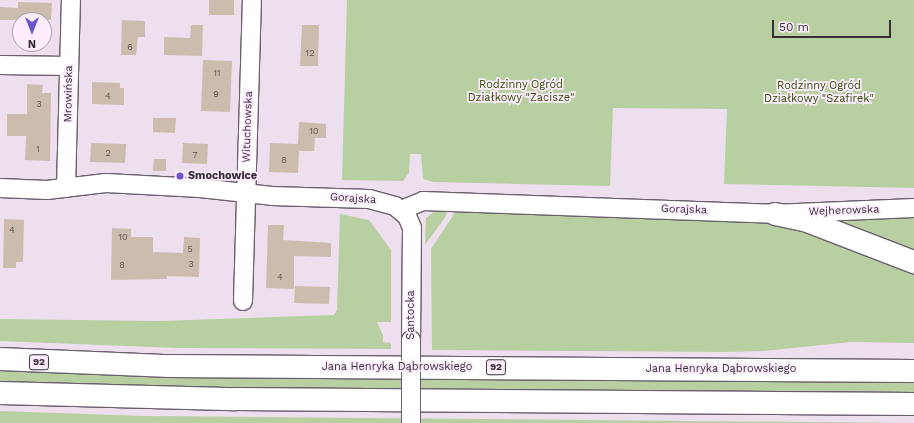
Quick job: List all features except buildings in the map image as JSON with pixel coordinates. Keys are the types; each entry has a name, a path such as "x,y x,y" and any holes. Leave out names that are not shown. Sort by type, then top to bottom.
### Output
{"main road":[{"path":"775,214 806,221 914,262"},
{"name":"Jana Henryka Dąbrowskiego","path":"0,359 170,366 914,371"},
{"path":"0,393 235,399 914,404"}],"street":[{"name":"Mrowińska","path":"66,188 71,0"},
{"name":"Wituchowska","path":"243,301 245,193 252,0"},
{"path":"0,65 69,66"},
{"name":"Gorajska","path":"0,188 66,188 106,183 200,188 245,193 369,199 395,206 401,210 423,201 775,214"},
{"name":"Wejherowska","path":"775,214 914,208"},
{"name":"Santocka","path":"401,210 412,228 411,423"}],"green space":[{"path":"347,0 914,0 914,188 724,184 727,109 613,108 610,186 434,182 423,179 421,154 410,154 409,173 403,181 342,180"},
{"path":"448,211 425,245 426,218 434,212"},
{"path":"456,211 763,223 801,228 914,269 914,343 851,342 764,351 724,352 432,350 431,249"},
{"path":"340,214 369,220 391,250 391,322 377,322 383,335 383,342 391,343 391,349 177,348 0,341 0,319 159,321 334,315 337,310"},
{"path":"914,214 914,256 823,222 874,217"},
{"path":"0,368 914,380 914,395 363,391 0,383"},
{"path":"0,411 144,416 914,423 0,423"}],"place":[{"name":"Smochowice","path":"180,176"}],"park label":[{"name":"Rodzinny Ogród Działkowy \"Zacisze\"","path":"521,92"},
{"name":"Rodzinny Ogród Działkowy \"Szafirek\"","path":"819,93"}]}
